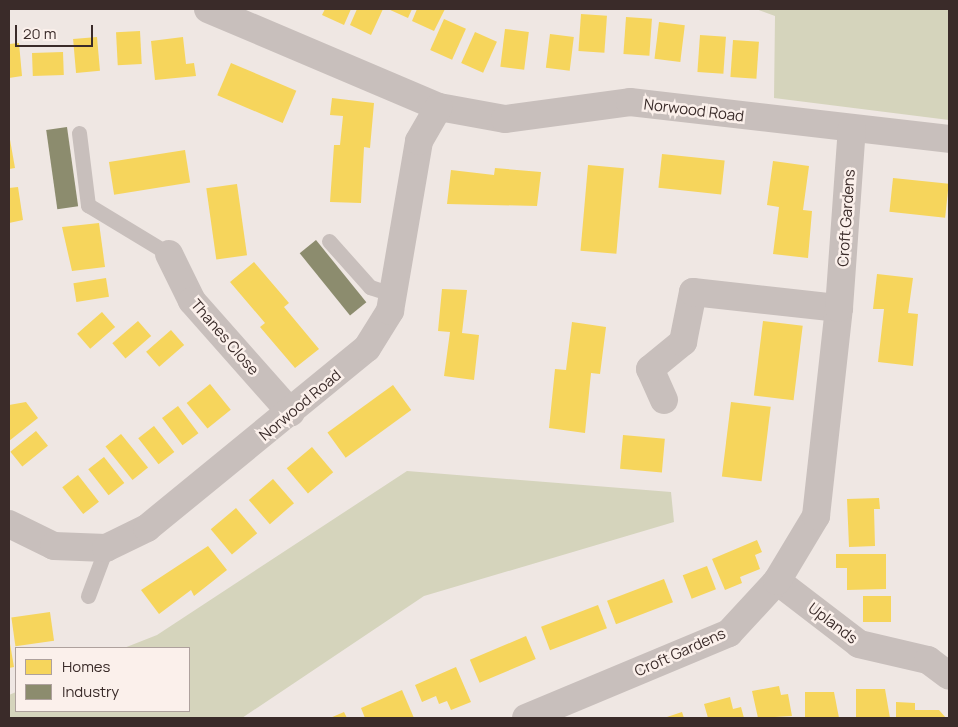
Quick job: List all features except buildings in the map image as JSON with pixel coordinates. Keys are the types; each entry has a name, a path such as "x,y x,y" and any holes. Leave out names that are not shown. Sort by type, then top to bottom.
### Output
{"street":[{"name":"Norwood Road","path":"209,9 439,107 505,119 630,102 949,139"},
{"name":"Norwood Road","path":"10,529 54,546 106,548 146,528 292,413 367,348 390,311 395,295 419,141 439,107"},
{"name":"Croft Gardens","path":"526,718 729,633 777,581 816,516 840,308 852,128"},
{"name":"Thanes Close","path":"169,254 192,302 292,413"},
{"path":"664,400 650,369 683,342 693,292 840,308"},
{"name":"Uplands","path":"777,581 859,644 928,660 949,676"}],"lane":[{"path":"78,133 88,205 169,254"},
{"path":"329,241 370,287 395,295"},
{"path":"88,596 106,548"}],"green space":[{"path":"756,9 949,9 949,120 774,98 775,16"},
{"path":"407,471 671,492 674,522 424,596 242,718 9,718 9,695 15,692 15,712 190,712 190,647 127,647 157,635"}]}
